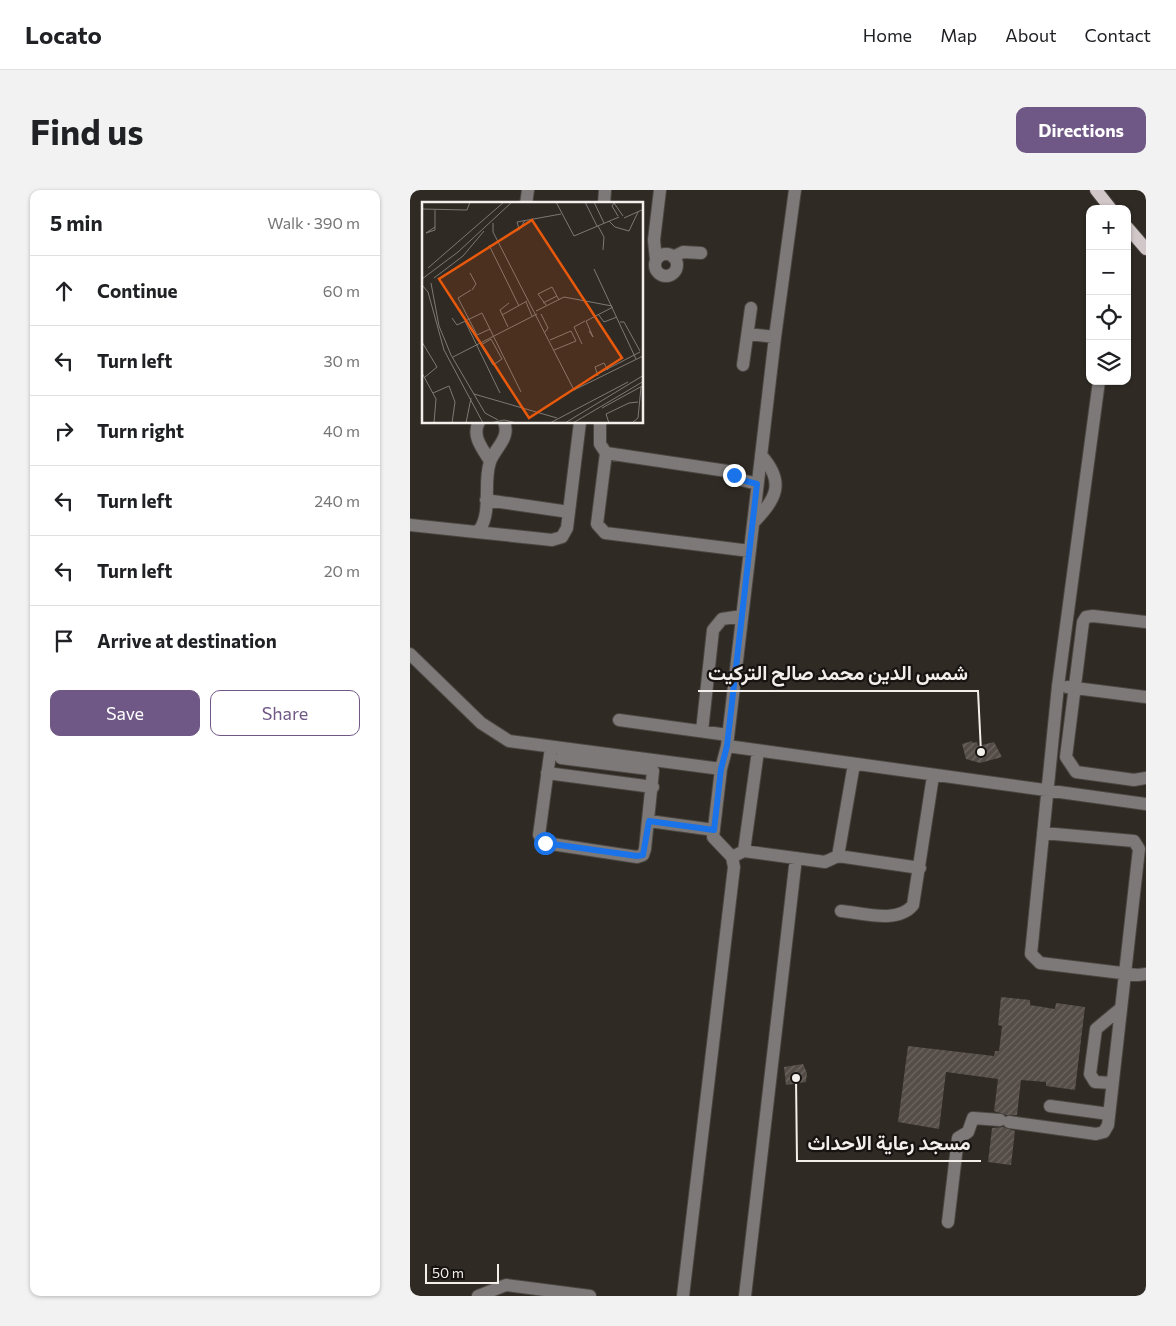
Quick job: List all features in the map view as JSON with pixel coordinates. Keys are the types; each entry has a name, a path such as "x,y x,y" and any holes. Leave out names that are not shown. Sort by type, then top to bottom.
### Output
{"main road":[{"path":"1096,190 1108,205"},
{"path":"1131,232 1146,250"}],"lane":[{"path":"659,190 654,240 655,264 658,274 668,276 676,271 677,266 673,257"},
{"path":"683,1296 734,866 732,856 713,837 721,769 728,740 757,484 795,190"},
{"path":"656,260 664,254 673,257 683,252 701,252"},
{"path":"743,365 751,308"},
{"path":"748,334 775,337"},
{"path":"1098,385 1058,686 1031,954 1040,963 1146,974"},
{"path":"478,424 476,433 477,439 490,461"},
{"path":"476,532 483,524 490,461 504,438 506,430 504,424"},
{"path":"410,525 558,540 565,532 569,512 580,424"},
{"path":"600,424 600,444 606,454 597,524 605,533 750,551"},
{"path":"606,454 727,471 742,480 757,484"},
{"path":"753,524 768,508 776,492 771,466 761,455"},
{"path":"486,500 569,512"},
{"path":"702,731 713,630 722,619 742,616"},
{"path":"1146,622 1092,616 1086,617 1083,622 1066,757 1070,766 1076,772 1134,780 1146,778"},
{"path":"410,654 480,723 509,741 650,768 654,775 643,855 637,856 545,843 539,835 558,751"},
{"path":"1058,686 1146,697"},
{"path":"619,720 702,731 758,750 1047,792 1146,804"},
{"path":"744,851 758,750"},
{"path":"558,751 721,769"},
{"path":"838,856 854,764"},
{"path":"554,774 653,787"},
{"path":"841,910 894,916 907,913 914,905 933,776"},
{"path":"649,821 714,830"},
{"path":"948,1222 958,1138 968,1132 973,1118 1096,1134 1106,1129 1138,844 1134,841 1043,833"},
{"path":"732,856 744,851 825,862 838,856 920,868"},
{"path":"745,1296 796,858"},
{"path":"1112,1083 1095,1082 1090,1074 1096,1028 1120,1009"},
{"path":"1050,1106 1109,1114"},
{"path":"478,1296 506,1286 515,1291 590,1296"}],"building":[{"path":"972,741 973,743 977,742 978,746 994,742 1002,757 980,763 966,759 962,744"},
{"path":"1001,997 1030,1000 1030,1005 1055,1009 1056,1003 1085,1007 1075,1090 1046,1086 1046,1082 1021,1080 1017,1115 1006,1115 994,1111 998,1079 946,1072 939,1129 898,1122 908,1046 994,1056 995,1051 999,1051 1002,1026 998,1025"},
{"path":"803,1064 807,1073 806,1082 786,1085 784,1067"},
{"path":"1003,1127 1015,1131 1011,1165 988,1162 992,1128"}],"place":[{"name":"شمس الدين محمد صالح التركيت","path":"981,752"},
{"name":"مسجد رعاية الاحداث","path":"796,1078"}],"route":[{"path":"545,843 637,856 643,855 645,850 649,821 714,830 721,769 727,746 757,484 742,480 734,475"}]}
